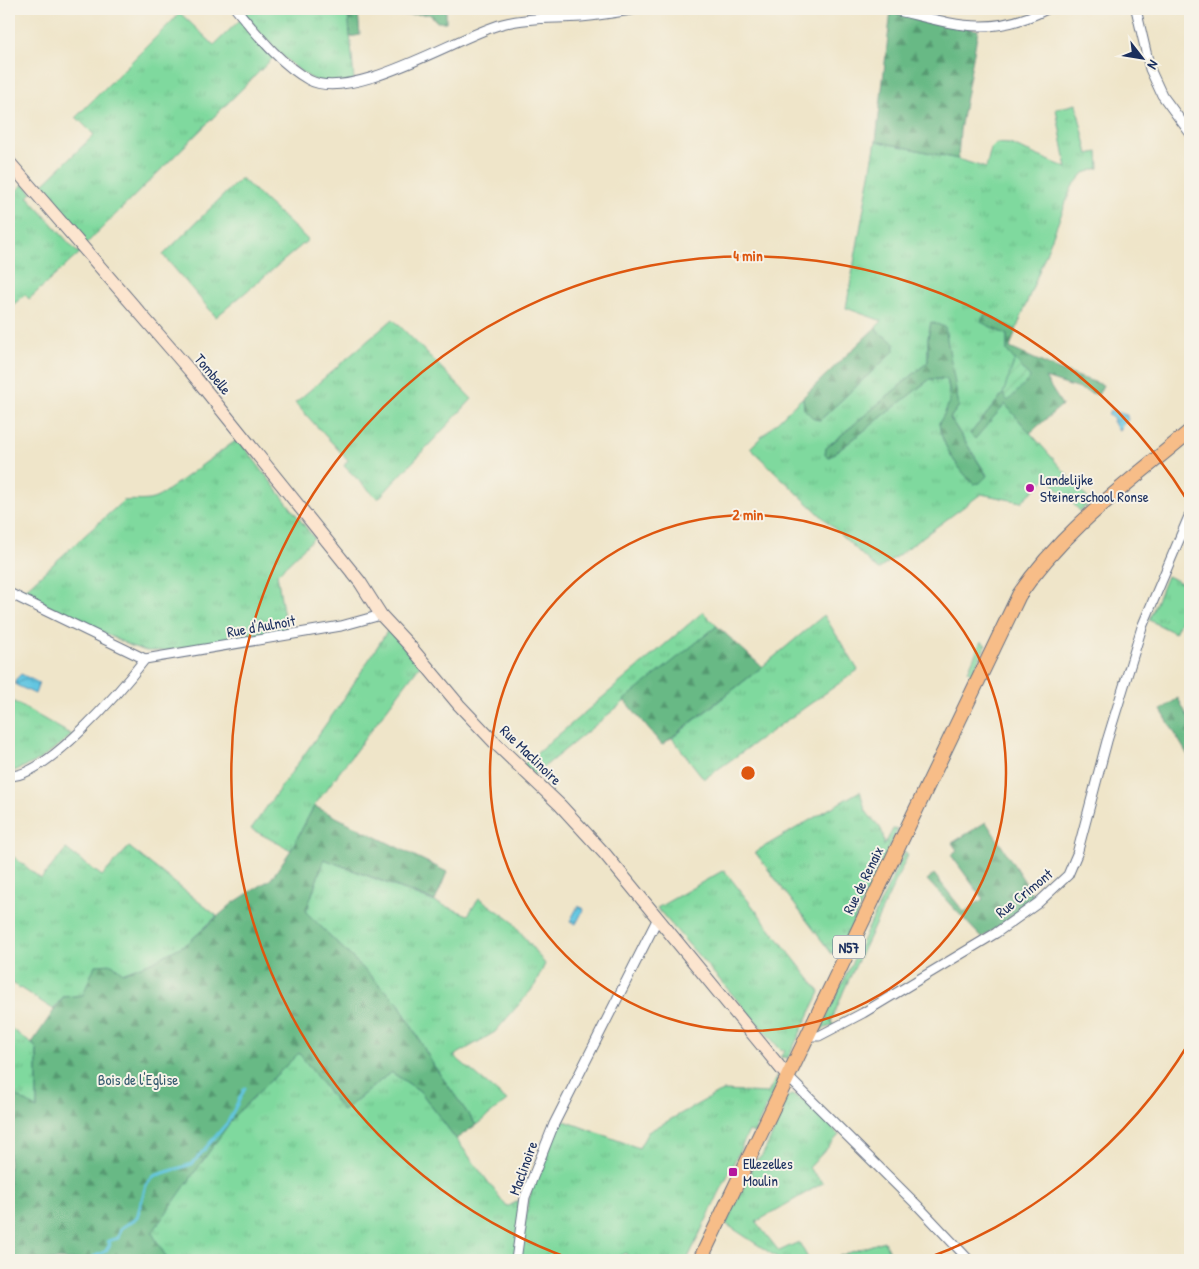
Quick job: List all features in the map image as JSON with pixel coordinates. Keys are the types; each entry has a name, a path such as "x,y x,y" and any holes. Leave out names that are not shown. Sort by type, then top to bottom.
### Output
{"main road":[{"name":"Rue de Renaix","path":"700,1260 1004,622 1036,571 1073,530 1190,431"}],"street":[{"path":"236,9 264,42 287,63 310,81 329,86 345,85 386,72 502,24 523,20 581,17 637,9"},
{"path":"890,9 963,26 980,27 1011,24 1047,9"},
{"path":"1136,9 1150,69 1162,95 1190,133"},
{"name":"Tombelle","path":"9,162 207,392 360,582 381,615"},
{"name":"Rue Crimont","path":"807,1036 819,1036 847,1022 996,933 1063,881 1074,864 1107,741 1138,638 1190,514"},
{"path":"9,593 145,659 115,697 76,736 31,770 9,776"},
{"name":"Rue d'Aulnoit","path":"145,659 342,626 381,615"},
{"name":"Rue Maclinoire","path":"381,615 488,736 576,822 788,1077"},
{"name":"Maclinoire","path":"516,1260 525,1197 554,1124 657,920"},
{"path":"788,1077 919,1207 969,1260"}],"green space":[{"path":"240,9 348,9 354,80 327,84 304,74 279,53"},
{"path":"348,9 365,9 358,12 360,35 350,37"},
{"path":"365,9 446,9 446,22 437,22 429,14 379,16"},
{"path":"891,11 978,30 960,130 958,159 876,141"},
{"path":"180,13 214,45 241,19 249,33 273,58 85,245 37,190 94,135 76,117"},
{"path":"1076,104 1088,154 1098,152 1099,168 1084,173 1072,187 1016,330 984,315 982,322 1007,335 1007,351 1015,359 1003,394 970,434 975,438 1005,404 1091,502 1080,511 1047,478 1021,502 981,494 878,570 750,448 803,397 804,409 814,419 820,420 894,351 890,340 878,332 876,327 882,321 846,308 876,141 958,159 986,168 991,148 996,143 1010,144 1067,168 1056,109","holes":["931,322 959,406 950,418 987,475 973,484 951,456 941,432 939,423 946,412 949,402 947,379 930,379 838,451 829,457 825,455 826,448 928,362 928,338"]},
{"path":"241,178 308,240 216,317 163,255"},
{"path":"24,184 32,193 28,197 77,252 82,251 29,299 25,295 9,308 9,197"},
{"path":"985,314 1016,330 1010,348 1059,370 1103,385 1098,395 1045,378 1062,405 1030,433 1005,404 975,439 970,434 1003,394 1008,400 1030,378 1007,351 1007,335 981,322"},
{"path":"393,319 472,399 378,499 344,466 348,460 295,403"},
{"path":"931,322 945,327 959,406 950,418 987,476 980,483 973,484 956,463 943,440 939,423 949,402 947,379 930,379 838,451 829,457 825,455 826,448 928,362 928,338"},
{"path":"876,327 878,332 895,343 894,351 820,420 814,419 804,409 803,397"},
{"path":"1015,359 1030,378 1008,401 1003,394"},
{"path":"238,439 314,538 277,574 286,629 165,651 146,651 131,646 21,593 123,501 154,499 158,497"},
{"path":"1167,576 1190,587 1190,599 1175,633 1149,620"},
{"path":"703,612 717,626 534,775 523,765"},
{"path":"824,615 858,670 704,779 672,738"},
{"path":"717,626 762,667 662,745 624,700"},
{"path":"388,630 420,665 314,806 291,850 251,829 341,703"},
{"path":"981,641 986,645 972,674 968,671"},
{"path":"1178,698 1190,721 1190,759 1161,710"},
{"path":"9,699 72,735 38,761 9,773"},
{"path":"860,791 866,811 883,833 884,846 893,829 898,829 838,954 835,950 832,954 755,852"},
{"name":"Bois de l'Eglise","path":"314,806 447,872 435,901 324,859 306,912 399,1004 434,1066 476,1125 456,1139 420,1091 391,1072 343,1111 299,1053 235,1115 152,1233 168,1260 9,1260 9,1091 37,1109 37,1049 32,1043 63,997 83,995 95,965 112,964 123,973 154,961 188,943 233,903 271,879 291,850"},
{"path":"986,822 1036,899 982,938 927,880 934,874 964,912 983,899 951,855 957,850 952,843"},
{"path":"129,847 217,916 188,943 154,961 122,973 112,964 83,996 63,997 53,1009 9,981 9,853 41,879 66,849 102,876"},
{"path":"905,851 908,855 844,990 831,1022 834,1025 820,1030"},
{"path":"324,859 468,915 479,898 512,921 545,964 534,987 495,1032 454,1056 507,1101 476,1125 434,1066 399,1004 306,912"},
{"path":"724,870 820,992 788,1058 780,1057 785,1051 780,1049 657,908"},
{"path":"9,1027 37,1048 37,1110 9,1091"},
{"path":"299,1053 343,1111 391,1072 420,1091 507,1207 524,1198 515,1258 509,1260 168,1260 151,1233 235,1115"},
{"path":"777,1076 777,1085 754,1133 749,1131 687,1260 629,1260 626,1253 610,1260 518,1260 532,1185 562,1120 639,1148 648,1132 716,1094 724,1091 768,1093"},
{"path":"791,1095 798,1097 811,1106 839,1135 809,1168 823,1183 756,1222 779,1251 799,1242 809,1260 781,1260 726,1224 757,1159 762,1156 784,1111 782,1105 786,1098"},
{"path":"884,1241 893,1260 842,1260 839,1256"}],"water":[{"path":"1110,410 1127,415 1128,420 1122,425 1121,429 1118,430 1113,421 1114,418 1108,415"},
{"path":"21,674 39,683 35,694 16,685 15,680"},
{"path":"578,906 584,909 576,924 570,921"}],"waterway":[{"path":"92,1260 93,1257 106,1251 110,1244 108,1241 118,1238 121,1228 137,1218 146,1185 154,1176 192,1164 228,1122 245,1088"}],"place":[{"name":"Landelijke Steinerschool Ronse","path":"1030,488"},
{"name":"Ellezelles Moulin","path":"733,1172"}]}
